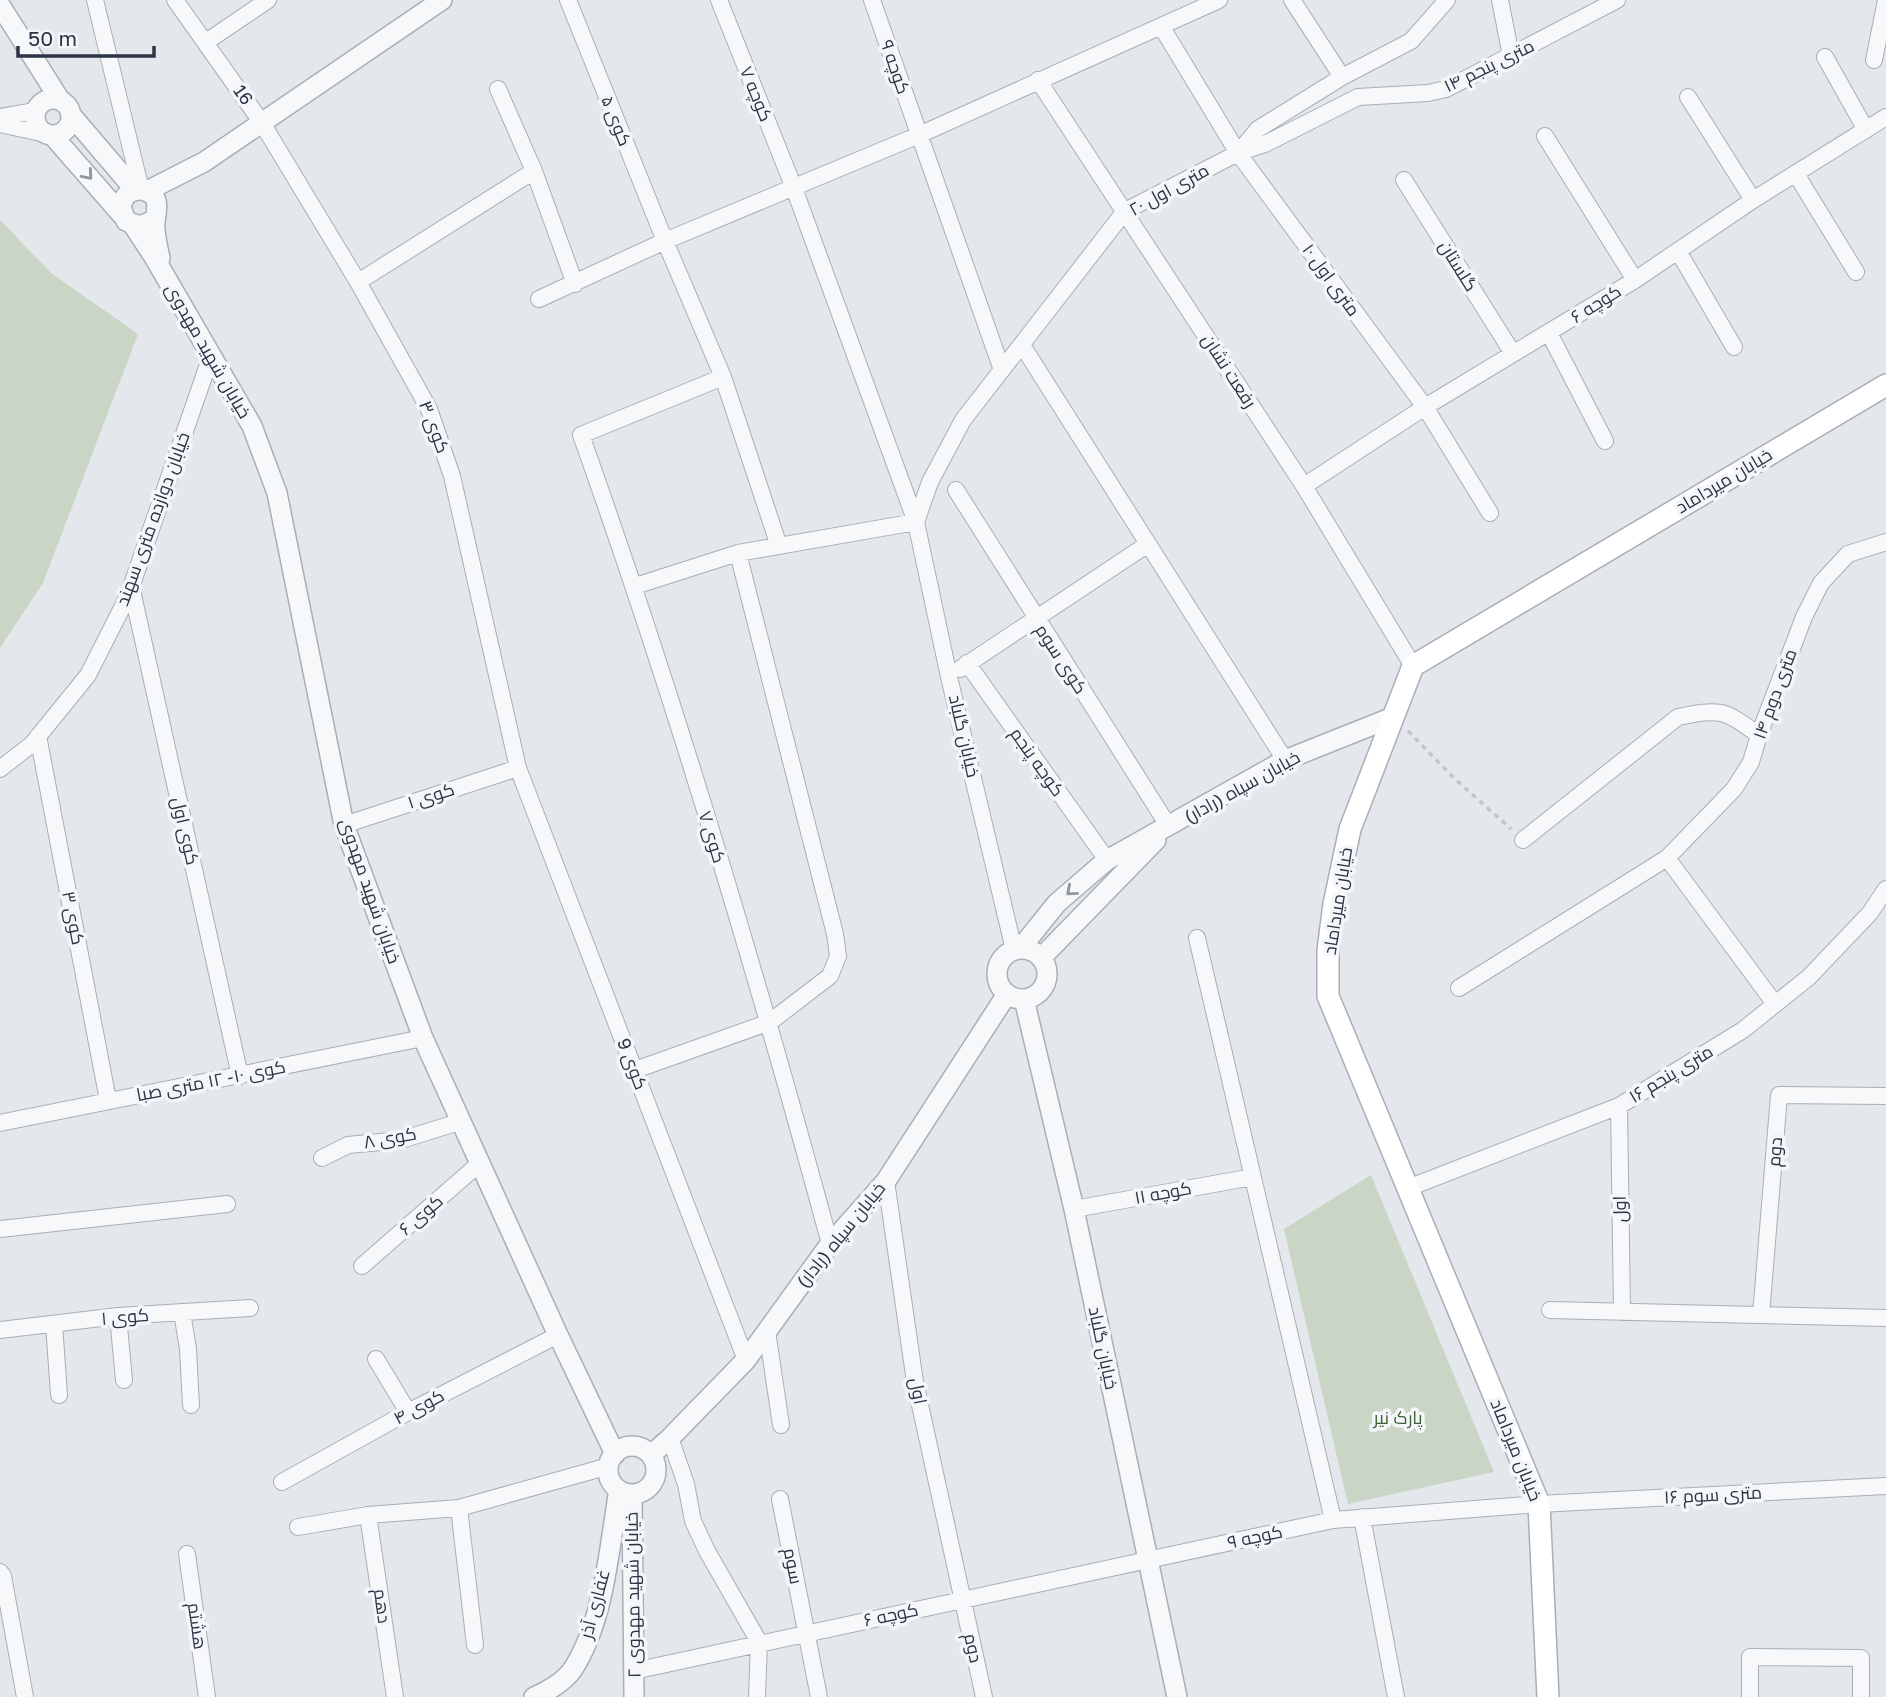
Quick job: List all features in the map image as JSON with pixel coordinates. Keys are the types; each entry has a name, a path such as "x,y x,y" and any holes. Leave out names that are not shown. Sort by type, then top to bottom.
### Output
{"main road":[{"name":"خیابان میرداماد","path":"1548,1697 1539,1504 1328,996 1328,950 1350,829 1413,666 1886,384"}],"street":[{"path":"95,0 141,190"},
{"name":"16","path":"175,0 262,123"},
{"path":"206,42 268,0"},
{"path":"204,162 147,225 127,220 122,202 125,197 204,162 442,0"},
{"name":"کوی ۵","path":"568,0 723,377 779,546"},
{"name":"کوچه ۷","path":"719,0 794,188 916,522"},
{"name":"کوچه ۹","path":"873,0 1002,370"},
{"path":"539,299 665,241 919,135 1219,0"},
{"path":"1292,0 1342,78"},
{"path":"1500,0 1511,56"},
{"name":"۱۴ متری پنجم","path":"1238,153 1265,144 1358,97 1428,93 1446,89 1617,0"},
{"path":"1874,60 1886,0"},
{"name":"۲۰ متری اول","path":"916,522 930,482 963,420 1125,211 1238,153 1258,129 1342,78 1411,41 1445,1"},
{"path":"0,5 65,108 141,190 156,200 156,216"},
{"name":"۱۰ متری اول","path":"1161,26 1238,153 1424,407 1490,513"},
{"path":"19,35 34,78 36,124 50,135"},
{"path":"1825,57 1866,130"},
{"name":"رفعت نشان","path":"1038,80 1304,486 1413,666"},
{"path":"498,89 534,171 575,284"},
{"path":"1688,97 1753,200"},
{"path":"0,117 36,108 48,99 65,108"},
{"path":"0,124 50,135 67,129 65,108"},
{"name":"کوچه ۶","path":"1304,486 1424,407 1635,280 1753,200 1886,117"},
{"name":"کوی ۳","path":"262,123 358,282 429,409 452,476 518,768"},
{"name":"خیابان شهید مهدوی","path":"50,135 127,220 163,273 252,426 277,493 344,825 423,1038 612,1460"},
{"path":"1545,136 1635,280"},
{"path":"358,282 534,171"},
{"path":"1796,174 1856,272"},
{"name":"گلستان","path":"1405,180 1513,352"},
{"name":"خیابان شهید مهدوی","path":"156,216 163,273"},
{"path":"1678,251 1734,347"},
{"path":"1549,333 1605,441"},
{"path":"1022,345 1285,760"},
{"name":"خیابان دوازده متری سهند","path":"0,769 32,744 88,675 131,586 211,356"},
{"name":"کوی ۷","path":"723,377 581,435 635,586 770,1022 830,1244"},
{"name":"کوی سوم","path":"956,490 1168,827"},
{"path":"635,586 738,553 916,522"},
{"name":"خیابان گلباد","path":"916,522 949,677 1017,950"},
{"name":"۱۴ متری دوم","path":"1459,988 1667,858 1734,789 1751,762 1804,618 1821,583 1848,554 1886,542"},
{"path":"949,677 1148,544"},
{"path":"635,1070 770,1022 830,976 838,956 835,934 738,553"},
{"name":"کوی اول","path":"131,586 240,1076"},
{"name":"کوچه پنجم","path":"967,663 1107,860"},
{"path":"1523,840 1678,717 1706,712 1726,713 1759,735"},
{"name":"خیابان سپاه (رادار)","path":"1017,950 1057,903 1107,860 1285,760 1394,717"},
{"name":"کوی ۳","path":"38,736 108,1100"},
{"name":"کوی ۱","path":"344,825 518,768"},
{"name":"کوی 9","path":"518,768 746,1360"},
{"name":"خیابان سپاه (رادار)","path":"1041,958 1168,827"},
{"path":"1667,858 1775,1004"},
{"name":"۱۶ متری پنجم","path":"1408,1188 1619,1106 1743,1030 1810,977 1870,913 1886,889"},
{"path":"1197,938 1333,1520"},
{"path":"1017,950 1033,952 1041,958 1046,968 1046,979 1042,989 1034,996 1016,997 1000,986 997,976 999,965 1005,956 1017,950"},
{"name":"خیابان گلباد","path":"1016,997 1074,1209 1177,1697"},
{"name":"خیابان سپاه (رادار)","path":"651,1455 746,1360 830,1244 886,1181 1016,997"},
{"name":"کوی ۱۰- ۱۲ متری صبا","path":"0,1123 423,1038"},
{"name":"دوم","path":"1762,1315 1779,1095 1886,1096"},
{"name":"اول","path":"1619,1106 1622,1312"},
{"name":"کوی ۸","path":"322,1158 348,1145 401,1140 459,1122"},
{"name":"کوی ۶","path":"362,1266 480,1163"},
{"name":"کوچه ۱۱","path":"1074,1209 1253,1177"},
{"name":"اول","path":"886,1181 915,1382 962,1600"},
{"path":"0,1229 227,1204"},
{"name":"کوی ۱","path":"0,1330 118,1316 250,1308"},
{"path":"1550,1310 1886,1318"},
{"path":"182,1312 188,1349 191,1405"},
{"path":"118,1316 124,1380"},
{"path":"54,1324 59,1395"},
{"path":"767,1331 781,1425"},
{"name":"کوی ۴","path":"282,1482 408,1412 558,1335"},
{"path":"376,1359 408,1412"},
{"path":"670,1438 686,1484 693,1521 706,1551 759,1642 757,1697"},
{"path":"298,1527 368,1515 459,1508 612,1460 621,1449 637,1447 651,1455 656,1470 652,1484 646,1490 625,1492 611,1479 612,1460"},
{"name":"۱۶ متری سوم","path":"1362,1517 1539,1504 1886,1486"},
{"name":"خیابان شهید مهدوی ۲","path":"625,1492 634,1697"},
{"name":"غفاری آذر","path":"534,1697 545,1693 572,1671 592,1630 625,1492"},
{"name":"سوم","path":"780,1499 819,1697"},
{"path":"459,1508 475,1645"},
{"name":"دهم","path":"368,1515 395,1697"},
{"path":"1362,1517 1396,1697"},
{"name":"کوچه ۹","path":"1148,1560 1333,1520 1362,1517"},
{"name":"هشتم","path":"187,1555 207,1697"},
{"name":"کوچه ۶","path":"634,1671 1148,1560"},
{"path":"0,1572 3,1576 25,1697"},
{"name":"دوم","path":"962,1600 984,1697"},
{"path":"1750,1697 1750,1657 1861,1658 1861,1697"}],"path":[{"path":"1394,717 1454,778 1523,840"}],"green space":[{"path":"0,220 51,273 138,334 43,583 0,648"},
{"name":"پارک نیر","path":"1371,1175 1494,1472 1348,1504 1284,1229"}]}
